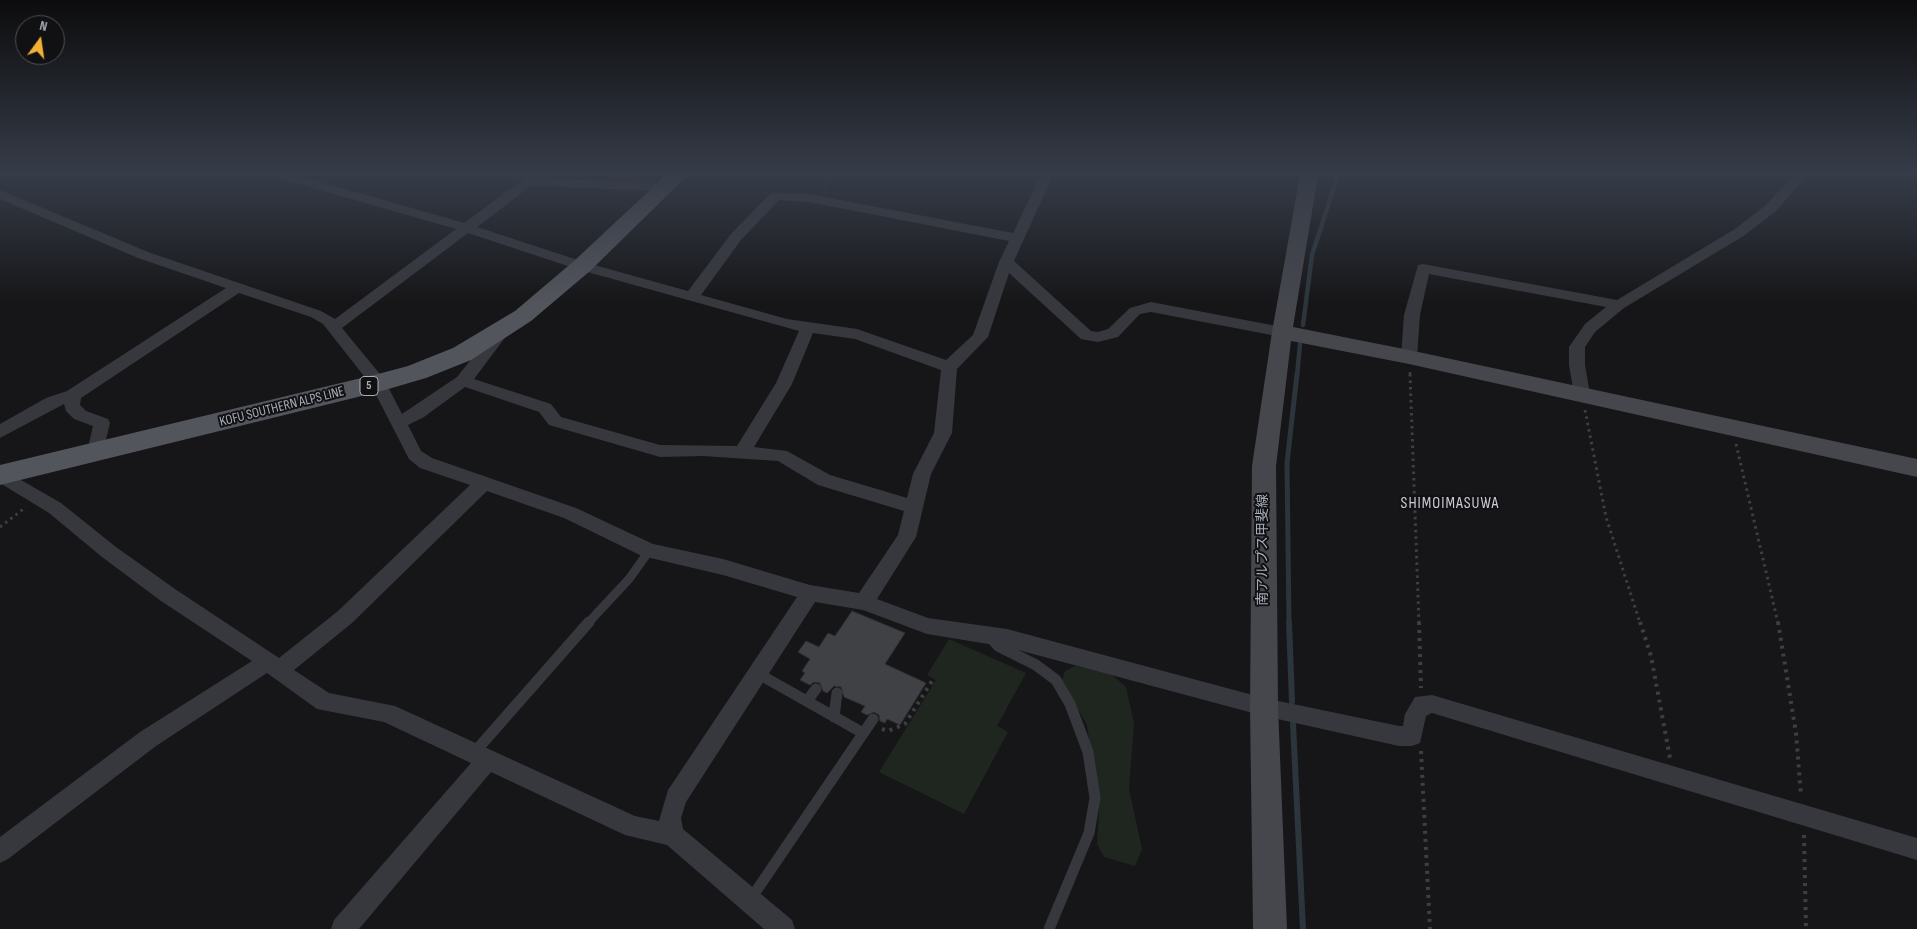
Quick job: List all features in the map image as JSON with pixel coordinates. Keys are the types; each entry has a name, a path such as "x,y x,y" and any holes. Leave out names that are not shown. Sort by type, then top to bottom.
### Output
{"main road":[{"name":"KOFU SOUTHERN ALPS LINE","path":"0,475 378,383 417,372 455,357 502,331 582,266 632,218"},
{"name":"南アルプス甲斐線","path":"1270,929 1264,707 1264,466 1282,332 1302,218"},
{"path":"1282,332 1732,426 1917,468"}],"street":[{"path":"57,218 143,255 316,314 328,320 378,383 400,422 415,455 426,463 570,513 649,551 723,566 810,593 864,602 927,626 1007,638 1264,707 1399,736 1412,736 1416,714 1422,704 1432,704 1917,850"},
{"path":"434,218 582,266 786,324 857,334 949,367"},
{"path":"334,327 480,218"},
{"path":"692,296 736,237 754,218"},
{"path":"915,218 1017,238"},
{"path":"864,602 906,537 912,506 922,474 943,433 949,367 980,337 1006,262 1027,218"},
{"path":"1582,394 1577,365 1577,347 1590,328 1619,306 1740,232 1758,218"},
{"path":"1006,262 1086,335 1098,337 1113,333 1135,311 1150,307 1282,332"},
{"path":"1409,357 1412,315 1423,268 1619,306"},
{"path":"0,432 52,402 73,395 236,288"},
{"path":"743,453 752,432 784,384 808,327"},
{"path":"400,422 418,413 463,381 502,331"},
{"path":"463,381 545,408 555,421 660,451 703,450 781,455 824,480 912,506"},
{"path":"73,395 72,407 80,414 102,423 96,452"},
{"path":"0,475 36,499 55,508 108,552 324,702 388,713 479,757 633,827 673,835 783,929"},
{"path":"0,851 148,738 274,666 345,617 484,484"},
{"path":"673,835 670,818 676,798 810,593"},
{"path":"342,929 479,757"}],"lane":[{"path":"479,757 575,637 630,579 649,551"},
{"path":"989,636 998,646 1036,664 1056,680 1070,704 1088,752 1095,798 1089,833 1049,929"},
{"path":"750,900 869,725 834,717 757,673"},
{"path":"807,702 816,689"},
{"path":"834,717 837,693"}],"path":[{"path":"1409,357 1422,704"},
{"path":"1582,394 1606,517 1652,656 1673,778"},
{"path":"1732,426 1782,641 1796,733 1803,816 1806,929"},
{"path":"0,526 36,499"},
{"path":"869,725 888,731 905,724 932,681"},
{"path":"1412,736 1421,752 1430,929"}],"shaded area":[{"path":"949,639 1026,673 997,726 1008,732 964,814 879,772 936,680 927,675"},
{"path":"1075,666 1111,674 1126,687 1134,723 1129,789 1142,849 1135,866 1104,857 1097,844 1099,811 1087,725 1062,681 1065,671"}],"building":[{"path":"852,611 905,633 885,664 926,683 900,725 887,719 885,723 880,721 879,715 874,712 867,715 861,712 865,706 844,697 841,687 834,686 827,693 823,691 820,683 814,682 810,685 800,680 805,673 802,671 810,659 798,652 806,641 819,647 828,633 835,636"}],"waterway":[{"path":"1303,325 1312,255 1324,218"},
{"path":"1297,376 1300,344"},
{"path":"1289,623 1287,463 1297,374"},
{"path":"1289,622 1292,702"},
{"path":"1293,724 1303,929"}],"district":[{"name":"SHIMOIMASUWA","path":"1450,504"}]}
